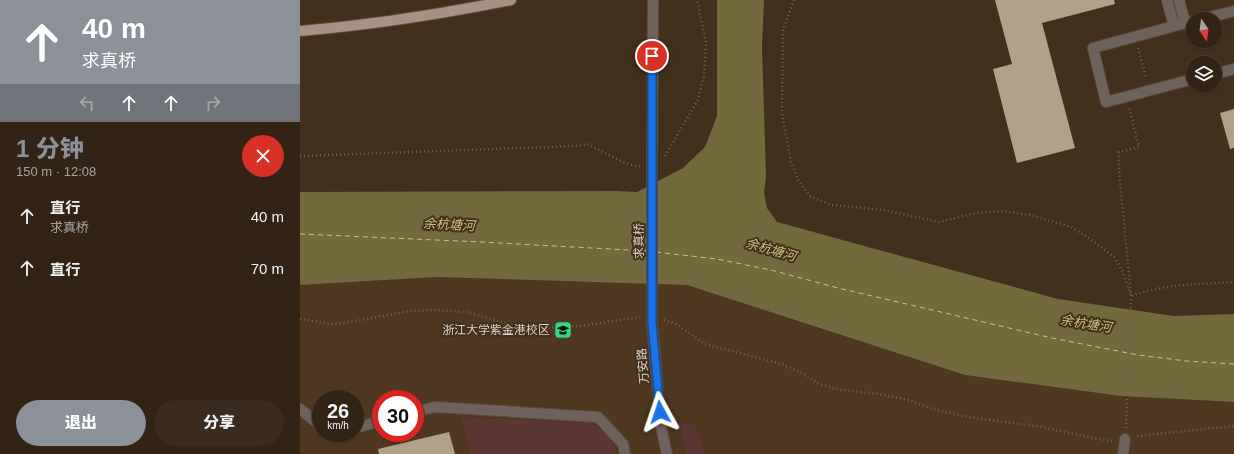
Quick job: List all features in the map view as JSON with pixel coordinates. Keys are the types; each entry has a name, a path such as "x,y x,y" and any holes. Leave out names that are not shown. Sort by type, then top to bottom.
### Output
{"main road":[{"path":"300,31 346,27 476,7 511,0"}],"street":[{"name":"求真桥","path":"653,0 648,162 653,319"},
{"path":"1167,0 1174,26"},
{"path":"1179,0 1186,15"},
{"path":"1222,14 1234,11"},
{"path":"1186,23 1093,48 1106,102 1186,81"},
{"path":"1222,72 1234,69"},
{"name":"万安路","path":"653,319 661,427 668,454"},
{"path":"424,410 435,407 598,417 623,444 625,454"},
{"path":"300,410 312,419"},
{"path":"1124,454 1125,439"}],"path":[{"path":"663,158 671,148 698,100 704,76 706,42 697,0"},
{"path":"794,0 783,30 782,114 791,162 799,182 810,196 831,205 884,210 939,222 975,213 1003,211 1030,215 1071,228 1114,256 1122,270 1131,296"},
{"path":"1136,36 1149,91"},
{"path":"1125,439 1131,296 1119,171 1119,152 1139,147 1129,107"},
{"path":"300,156 577,146 587,144 636,167 648,162"},
{"path":"1131,296 1168,286 1234,282"},
{"path":"300,320 331,324 345,324 409,311 437,310 466,312 518,327 539,328 580,326 653,319 676,324 705,344 782,364 819,384 841,390 878,394 908,400 930,408 967,417 1037,426 1113,441 1234,426"}],"shaded area":[{"name":"浙江大学紫金港校区","path":"436,277 687,285 965,375 1121,396 1234,402 1234,454 300,454 300,285"},
{"path":"461,417 591,423 601,429 608,436 613,443 616,454 471,454"},
{"path":"679,421 696,426 705,454 686,454"}],"water":[{"name":"余杭塘河","path":"717,0 764,0 762,47 766,177 764,192 767,208 777,222 1058,299 1174,316 1234,314 1234,402 1121,396 965,375 687,285 436,277 300,285 300,192 637,192 683,168 705,147 717,116"}],"building":[{"path":"995,0 1114,0 1115,4 1042,23 1075,148 1017,163 993,69 1012,64"},
{"path":"1234,109 1234,148 1230,149 1220,113"},
{"path":"449,432 455,454 379,454 378,449 407,442 424,442 424,438"}],"ferry route":[{"path":"300,234 647,251"},
{"path":"656,252 717,259 771,270 838,288 1052,338 1138,355 1186,361 1234,364"}],"place":[{"name":"浙江大学紫金港校区","path":"563,330"}],"route":[{"path":"652,56 652,323 660,412"}]}
